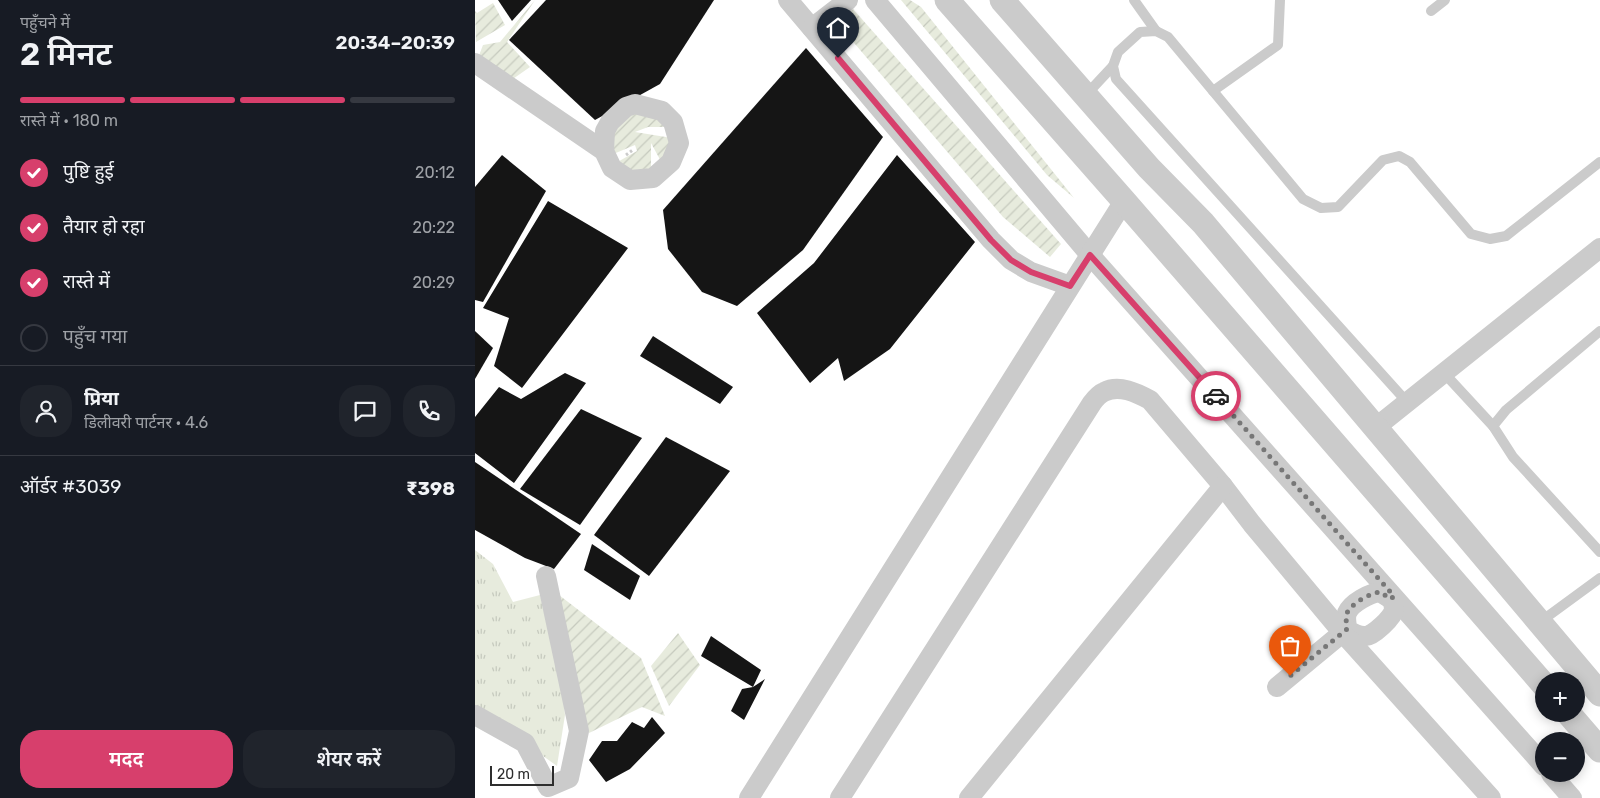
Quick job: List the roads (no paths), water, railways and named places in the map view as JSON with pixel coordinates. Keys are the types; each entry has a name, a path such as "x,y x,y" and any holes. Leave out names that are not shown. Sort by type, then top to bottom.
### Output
{"street":[{"path":"789,0 1011,260 1031,272 1070,286"},
{"path":"812,28 848,0"},
{"path":"875,0 1090,255 1535,756"},
{"path":"947,0 1124,200 1535,675"},
{"path":"1002,0 1149,168 1203,224 1600,694"},
{"path":"475,63 604,151"},
{"path":"749,798 1124,200"},
{"path":"1375,428 1600,248"},
{"path":"840,798 1092,403 1104,392 1117,389 1135,391 1150,400 1345,631 1491,798"},
{"path":"969,798 1223,486"},
{"path":"475,715 525,743 547,787 569,778 579,731 546,576"},
{"path":"1277,687 1345,631 1347,611 1370,594 1380,592 1393,597"},
{"path":"1484,617 1516,595"},
{"path":"1345,631 1367,637 1372,634 1392,616 1394,609 1393,597"},
{"path":"1576,722 1600,750"},
{"path":"1558,782 1572,798"}],"lane":[{"path":"1134,0 1156,31 1168,37 1303,199 1321,208 1338,207 1383,160 1399,156 1410,162 1471,234 1490,239 1506,236 1600,162"},
{"path":"1213,91 1278,45 1280,0"},
{"path":"1431,11 1445,0"},
{"path":"1085,96 1113,66 1118,52 1140,32 1156,31"},
{"path":"1113,66 1116,79 1407,402"},
{"path":"1493,426 1506,410 1600,331"},
{"path":"1444,373 1493,426 1513,457 1600,552"},
{"path":"1539,623 1600,578"}]}
